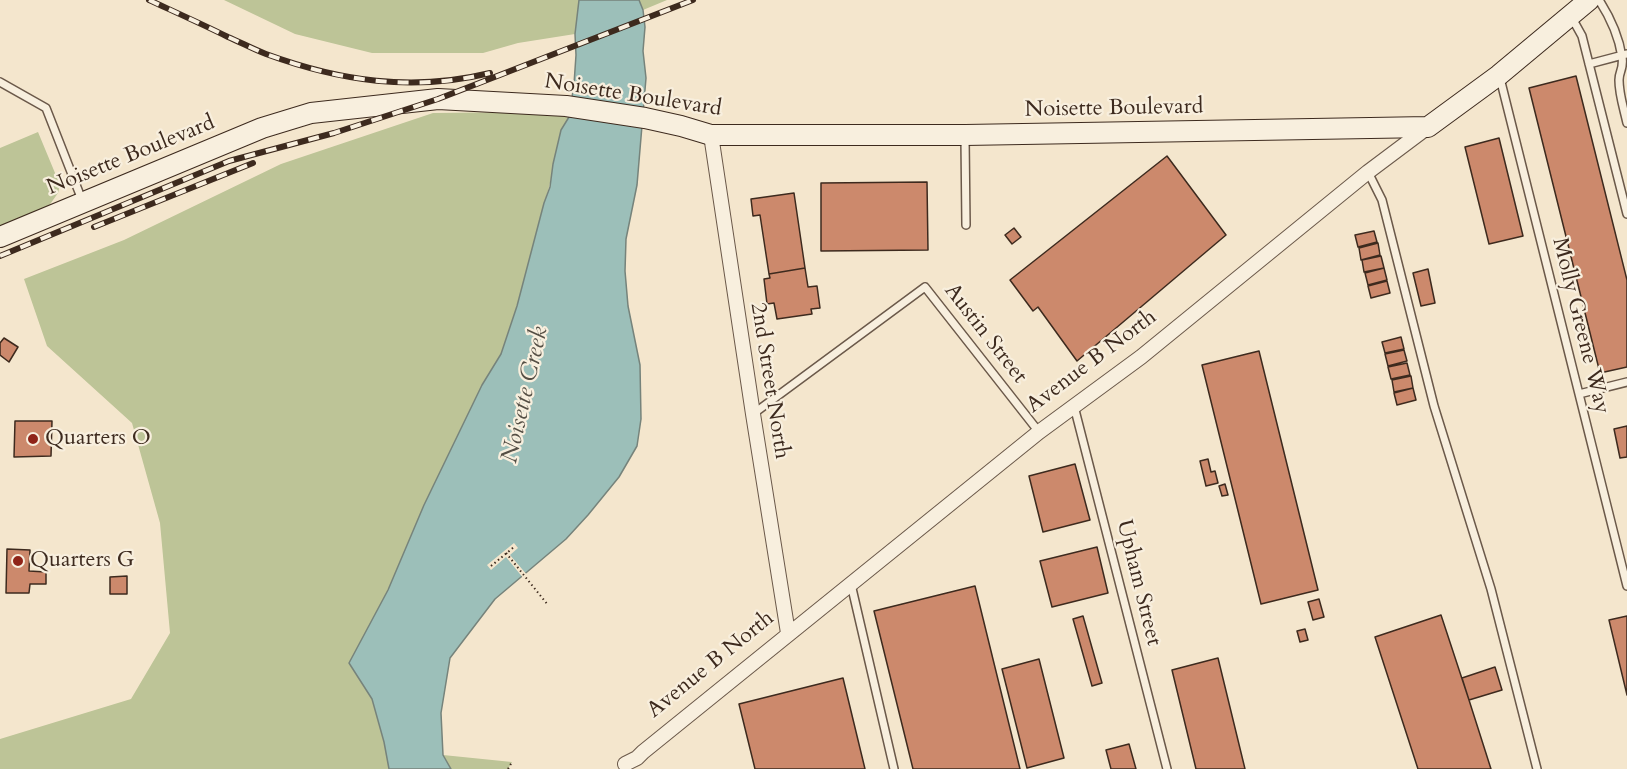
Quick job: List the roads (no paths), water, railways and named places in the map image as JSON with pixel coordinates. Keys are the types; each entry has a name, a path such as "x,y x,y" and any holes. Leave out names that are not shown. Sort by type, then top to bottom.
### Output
{"street":[{"name":"Avenue B North","path":"625,764 637,758 788,633 1039,432 1141,357 1368,172 1499,75 1589,0"},
{"name":"Noisette Boulevard","path":"0,237 262,129 311,113 438,99 566,106 645,118 711,135 965,135 1428,127"},
{"name":"2nd Street North","path":"711,135 788,633"}],"lane":[{"path":"1599,0 1611,19 1625,55 1619,77 1620,94 1627,123"},
{"path":"1570,16 1582,36 1624,186 1627,214"},
{"path":"1589,64 1625,55"},
{"name":"Molly Greene Way","path":"1499,75 1627,586"},
{"path":"0,82 46,108 82,202"},
{"path":"965,135 966,225"},
{"path":"1368,172 1382,200 1434,406 1491,589 1537,769"},
{"name":"Austin Street","path":"753,414 925,287 1039,432"},
{"path":"1579,394 1627,382"},
{"name":"Upham Street","path":"1074,406 1167,769"},
{"path":"851,584 894,769"}],"water":[{"name":"Noisette Creek","path":"579,0 639,0 643,10 645,27 643,51 646,78 637,185 626,239 625,271 628,306 640,365 641,419 637,446 619,477 588,515 566,539 495,599 450,658 441,713 443,755 451,769 389,769 372,699 349,663 388,590 424,505 482,385 501,354 517,306 550,187 561,130 569,117 574,84 575,34"}],"railway":[{"path":"149,0 261,52 321,71 349,77 377,81 433,82 490,73"},
{"path":"0,256 229,161 334,133 438,99 693,0"},
{"path":"94,227 253,163"}],"place":[{"name":"Quarters O","path":"33,439"},
{"name":"Quarters G","path":"18,561"}]}
